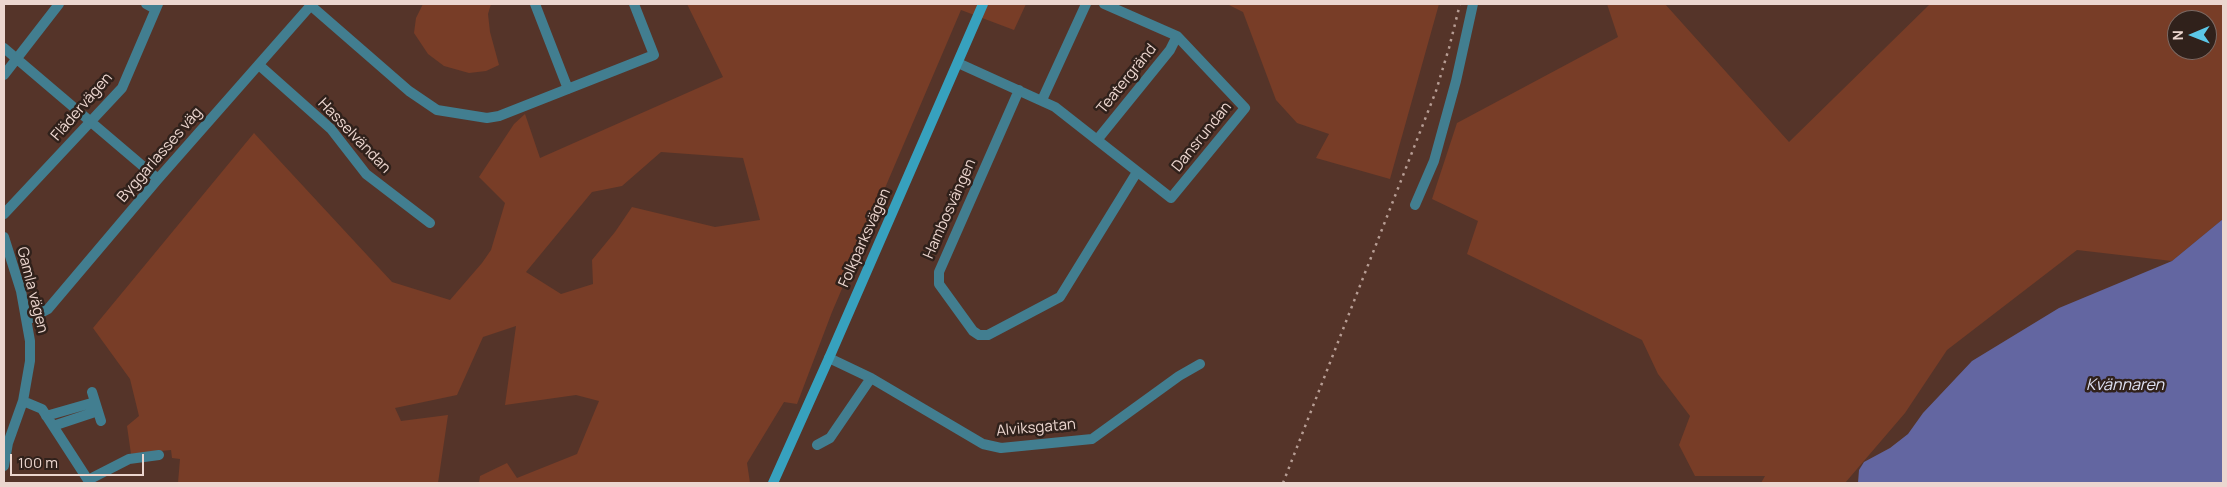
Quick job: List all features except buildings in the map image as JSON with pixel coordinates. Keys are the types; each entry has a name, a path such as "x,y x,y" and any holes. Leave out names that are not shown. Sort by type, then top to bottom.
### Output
{"main road":[{"name":"Folkparksvägen","path":"773,483 983,4"}],"street":[{"path":"4,75 60,4"},
{"path":"310,4 408,91 437,110 487,118 499,116 654,55 634,4"},
{"name":"Byggarlasses väg","path":"27,320 48,309 310,4"},
{"path":"535,4 568,89"},
{"path":"1042,100 1086,4"},
{"name":"Dansrundan","path":"958,63 1055,107 1172,198 1245,108 1177,36 1104,4"},
{"path":"1415,205 1434,161 1456,81 1473,4"},
{"name":"Flädervägen","path":"4,214 122,88 153,6"},
{"name":"Teatergränd","path":"1097,140 1170,50 1177,36"},
{"path":"4,48 158,179"},
{"name":"Hasselvändan","path":"259,65 331,129 366,174 430,223"},
{"name":"Hambosvängen","path":"1019,90 939,272 939,284 973,331 979,335 988,335 1060,297 1137,172"},
{"name":"Gamla vägen","path":"4,237 21,291 30,341 30,361 23,401 8,429 4,466"},
{"name":"Alviksgatan","path":"829,358 871,378 983,444 1001,448 1092,438 1179,376 1200,364"},
{"path":"817,445 830,438 871,378"},
{"path":"23,401 42,409 88,480 129,459 159,455"},
{"path":"46,416 96,407 53,426"}],"shaded area":[{"path":"423,4 491,4 488,14 490,32 499,65 486,71 469,73 444,66 428,54 414,33 416,18"},
{"path":"687,4 1026,4 1014,30 961,10 832,312 797,404 784,402 747,463 750,483 479,483 480,476 507,463 517,478 577,454 599,401 576,395 505,405 516,326 483,337 457,395 395,408 401,421 448,415 438,483 178,483 180,459 172,458 171,450 131,454 127,426 139,416 130,379 93,328 254,133 392,282 450,300 491,250 505,203 479,177 514,124 525,114 540,158 723,77","holes":["661,152 743,158 760,220 715,227 632,207 592,260 593,284 561,294 526,272 592,192 622,186"]},
{"path":"1227,4 1439,4 1390,179 1316,158 1329,134 1297,123 1276,100 1243,12"},
{"path":"1607,4 1665,4 1789,142 1930,4 2223,4 2223,219 2172,261 2077,250 1947,350 1905,413 1845,483 1761,483 1765,476 1695,476 1679,445 1690,416 1658,374 1642,340 1467,254 1478,221 1432,199 1457,123 1618,37"}],"water":[{"name":"Kvännaren","path":"2223,219 2223,483 1858,483 1859,470 1864,462 1890,448 1908,434 1923,413 1972,361 2059,308 2172,261"}],"railway":[{"path":"1283,483 1436,91 1460,4"}]}
